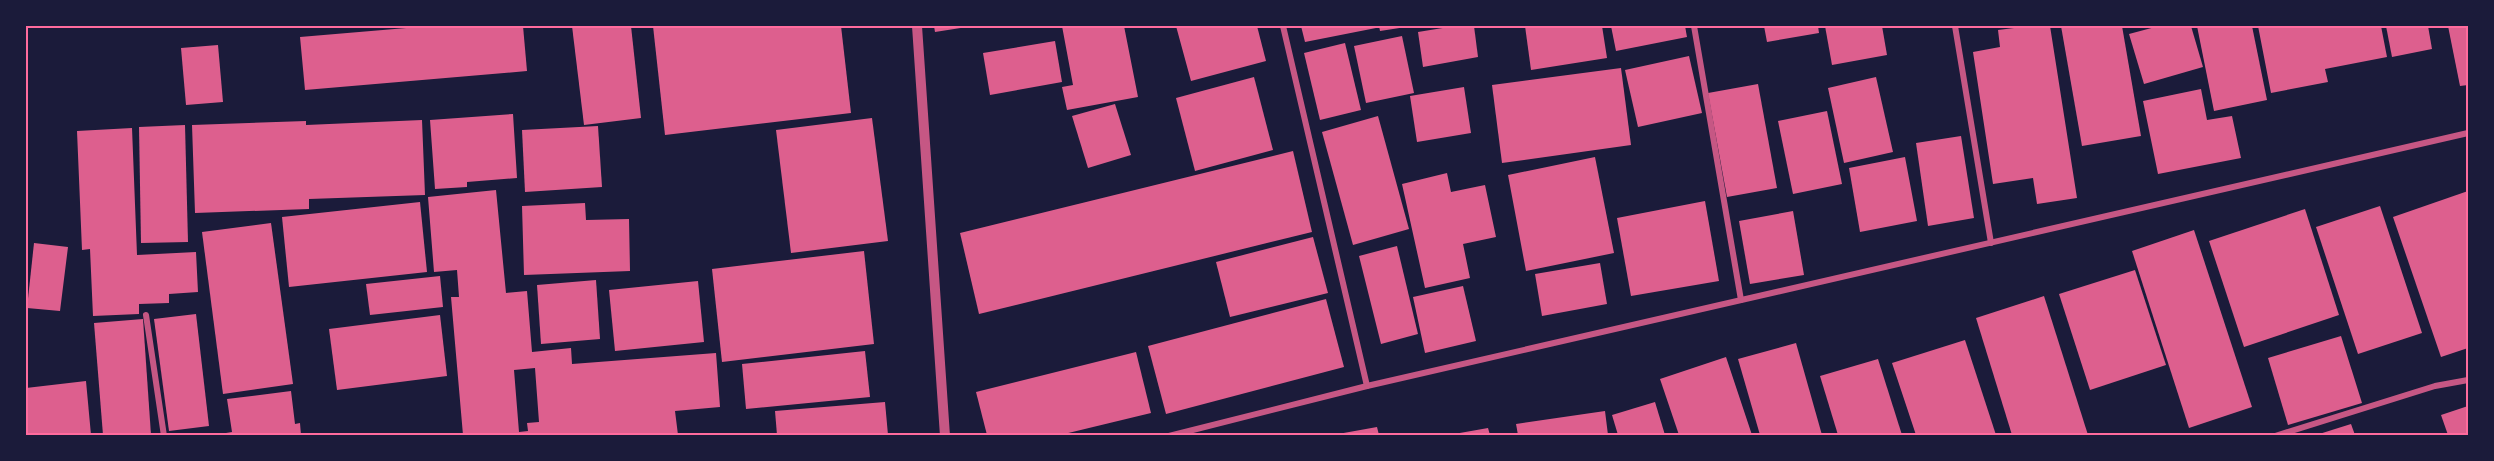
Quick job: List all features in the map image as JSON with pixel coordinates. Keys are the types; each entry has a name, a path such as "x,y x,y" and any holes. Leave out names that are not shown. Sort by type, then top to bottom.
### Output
{"street":[{"path":"917,26 945,435"},
{"path":"1283,26 1366,386"},
{"path":"1694,26 1741,300"},
{"path":"1955,26 1991,243"},
{"path":"1169,435 1366,386 2469,133"},
{"path":"146,315 164,435"},
{"path":"2274,435 2435,386 2469,380"}],"building":[{"path":"430,26 523,26 527,71 305,90 300,37"},
{"path":"572,26 631,26 641,118 584,125"},
{"path":"653,26 841,26 851,113 665,135"},
{"path":"934,26 967,26 967,27 935,32"},
{"path":"1062,26 1124,26 1138,97 1067,110 1062,87 1073,85"},
{"path":"1176,26 1257,26 1266,61 1191,81"},
{"path":"1301,26 1375,26 1376,28 1305,42"},
{"path":"1379,26 1406,26 1406,27 1380,31"},
{"path":"1455,26 1474,26 1478,57 1423,67 1418,32"},
{"path":"1525,26 1602,26 1607,58 1531,70"},
{"path":"1611,26 1685,26 1687,37 1616,51"},
{"path":"1764,26 1818,26 1819,33 1767,42"},
{"path":"1825,26 1882,26 1887,55 1832,65"},
{"path":"2050,26 2077,198 2037,204 2033,178 1993,184 1973,52 2000,47 1998,30"},
{"path":"2061,26 2122,26 2141,136 2082,146"},
{"path":"2159,26 2191,26 2203,67 2144,84 2129,34"},
{"path":"2197,26 2252,26 2267,100 2214,111"},
{"path":"2258,26 2381,26 2387,57 2325,69 2328,82 2271,93"},
{"path":"2386,26 2428,26 2432,49 2392,57"},
{"path":"2448,26 2468,26 2468,85 2460,86"},
{"path":"1402,36 1414,93 1366,103 1354,46"},
{"path":"1055,41 1062,82 990,95 983,53"},
{"path":"1345,43 1361,110 1320,120 1304,53"},
{"path":"218,45 223,102 186,105 181,48"},
{"path":"1689,56 1702,113 1638,127 1625,70"},
{"path":"1621,68 1631,145 1502,163 1492,85"},
{"path":"1254,77 1273,150 1195,171 1176,98"},
{"path":"1876,77 1893,152 1844,163 1828,88"},
{"path":"1758,84 1777,188 1727,197 1708,93"},
{"path":"1464,87 1471,133 1417,142 1410,96"},
{"path":"2201,89 2207,120 2232,116 2241,158 2158,174 2143,101"},
{"path":"1115,104 1131,155 1088,168 1072,116"},
{"path":"1827,111 1842,184 1793,194 1778,121"},
{"path":"513,114 517,178 467,182 467,187 435,189 430,120"},
{"path":"1378,116 1409,229 1353,245 1322,132"},
{"path":"872,118 888,241 791,253 776,130"},
{"path":"422,120 425,195 309,199 309,209 195,213 192,125 306,121 306,125"},
{"path":"185,125 188,242 141,243 139,127"},
{"path":"598,126 602,187 525,192 522,130"},
{"path":"132,128 137,255 196,252 198,292 169,294 169,303 139,304 139,314 93,316 90,249 82,250 77,131"},
{"path":"1961,136 1974,218 1928,226 1916,143"},
{"path":"1293,151 1312,232 979,314 960,233"},
{"path":"1595,157 1614,253 1526,271 1508,175"},
{"path":"1905,157 1917,221 1860,232 1849,168"},
{"path":"1447,173 1451,192 1485,185 1496,237 1463,244 1470,278 1425,288 1402,184"},
{"path":"496,190 506,293 527,291 532,352 571,348 572,364 716,353 720,407 675,411 678,435 463,435 451,297 459,297 457,270 434,272 428,197","holes":["535,368 539,422 527,423 528,431 519,432 514,370"]},
{"path":"2468,191 2468,348 2441,357 2393,217"},
{"path":"1705,201 1719,281 1631,296 1617,218"},
{"path":"420,202 427,272 289,287 282,217"},
{"path":"585,203 586,220 629,219 630,271 524,275 522,206"},
{"path":"2380,206 2422,333 2358,354 2316,227"},
{"path":"2305,209 2339,315 2244,347 2209,241"},
{"path":"1793,211 1804,275 1750,284 1739,221"},
{"path":"271,223 293,384 223,394 202,232"},
{"path":"2194,230 2252,407 2189,428 2132,251"},
{"path":"1313,237 1328,293 1230,317 1216,262"},
{"path":"34,243 68,247 60,311 27,308"},
{"path":"1397,246 1418,334 1381,344 1359,256"},
{"path":"864,251 874,344 722,362 712,269"},
{"path":"1600,263 1607,304 1542,316 1535,274"},
{"path":"2135,270 2166,365 2090,390 2059,294"},
{"path":"440,276 443,307 370,315 366,284"},
{"path":"596,280 600,339 541,344 537,285"},
{"path":"698,281 704,342 615,351 609,290"},
{"path":"1463,286 1476,341 1425,353 1413,297"},
{"path":"2044,296 2088,435 2012,435 1976,318"},
{"path":"1326,299 1344,367 1166,414 1148,346"},
{"path":"196,314 209,426 169,431 154,319"},
{"path":"440,315 447,376 337,390 329,329"},
{"path":"143,319 151,435 103,435 94,323"},
{"path":"2341,336 2362,403 2288,425 2268,358"},
{"path":"1965,340 1996,435 1916,435 1892,363"},
{"path":"1796,343 1822,435 1760,435 1738,359"},
{"path":"865,351 870,397 746,409 742,364"},
{"path":"1136,352 1151,413 1060,435 987,435 976,392"},
{"path":"1726,357 1752,435 1679,435 1660,379"},
{"path":"1878,359 1902,435 1838,435 1820,376"},
{"path":"86,381 91,435 26,435 26,388"},
{"path":"291,391 295,424 300,423 301,435 226,435 232,432 227,399"},
{"path":"885,402 888,435 777,435 775,411"},
{"path":"1655,402 1665,435 1618,435 1612,415"},
{"path":"2468,406 2468,435 2448,435 2441,415"},
{"path":"1605,411 1608,435 1518,435 1516,424"},
{"path":"2351,424 2355,435 2316,435"},
{"path":"1377,427 1379,435 1338,435 1338,434"},
{"path":"1488,428 1490,435 1454,435 1454,434"}]}
